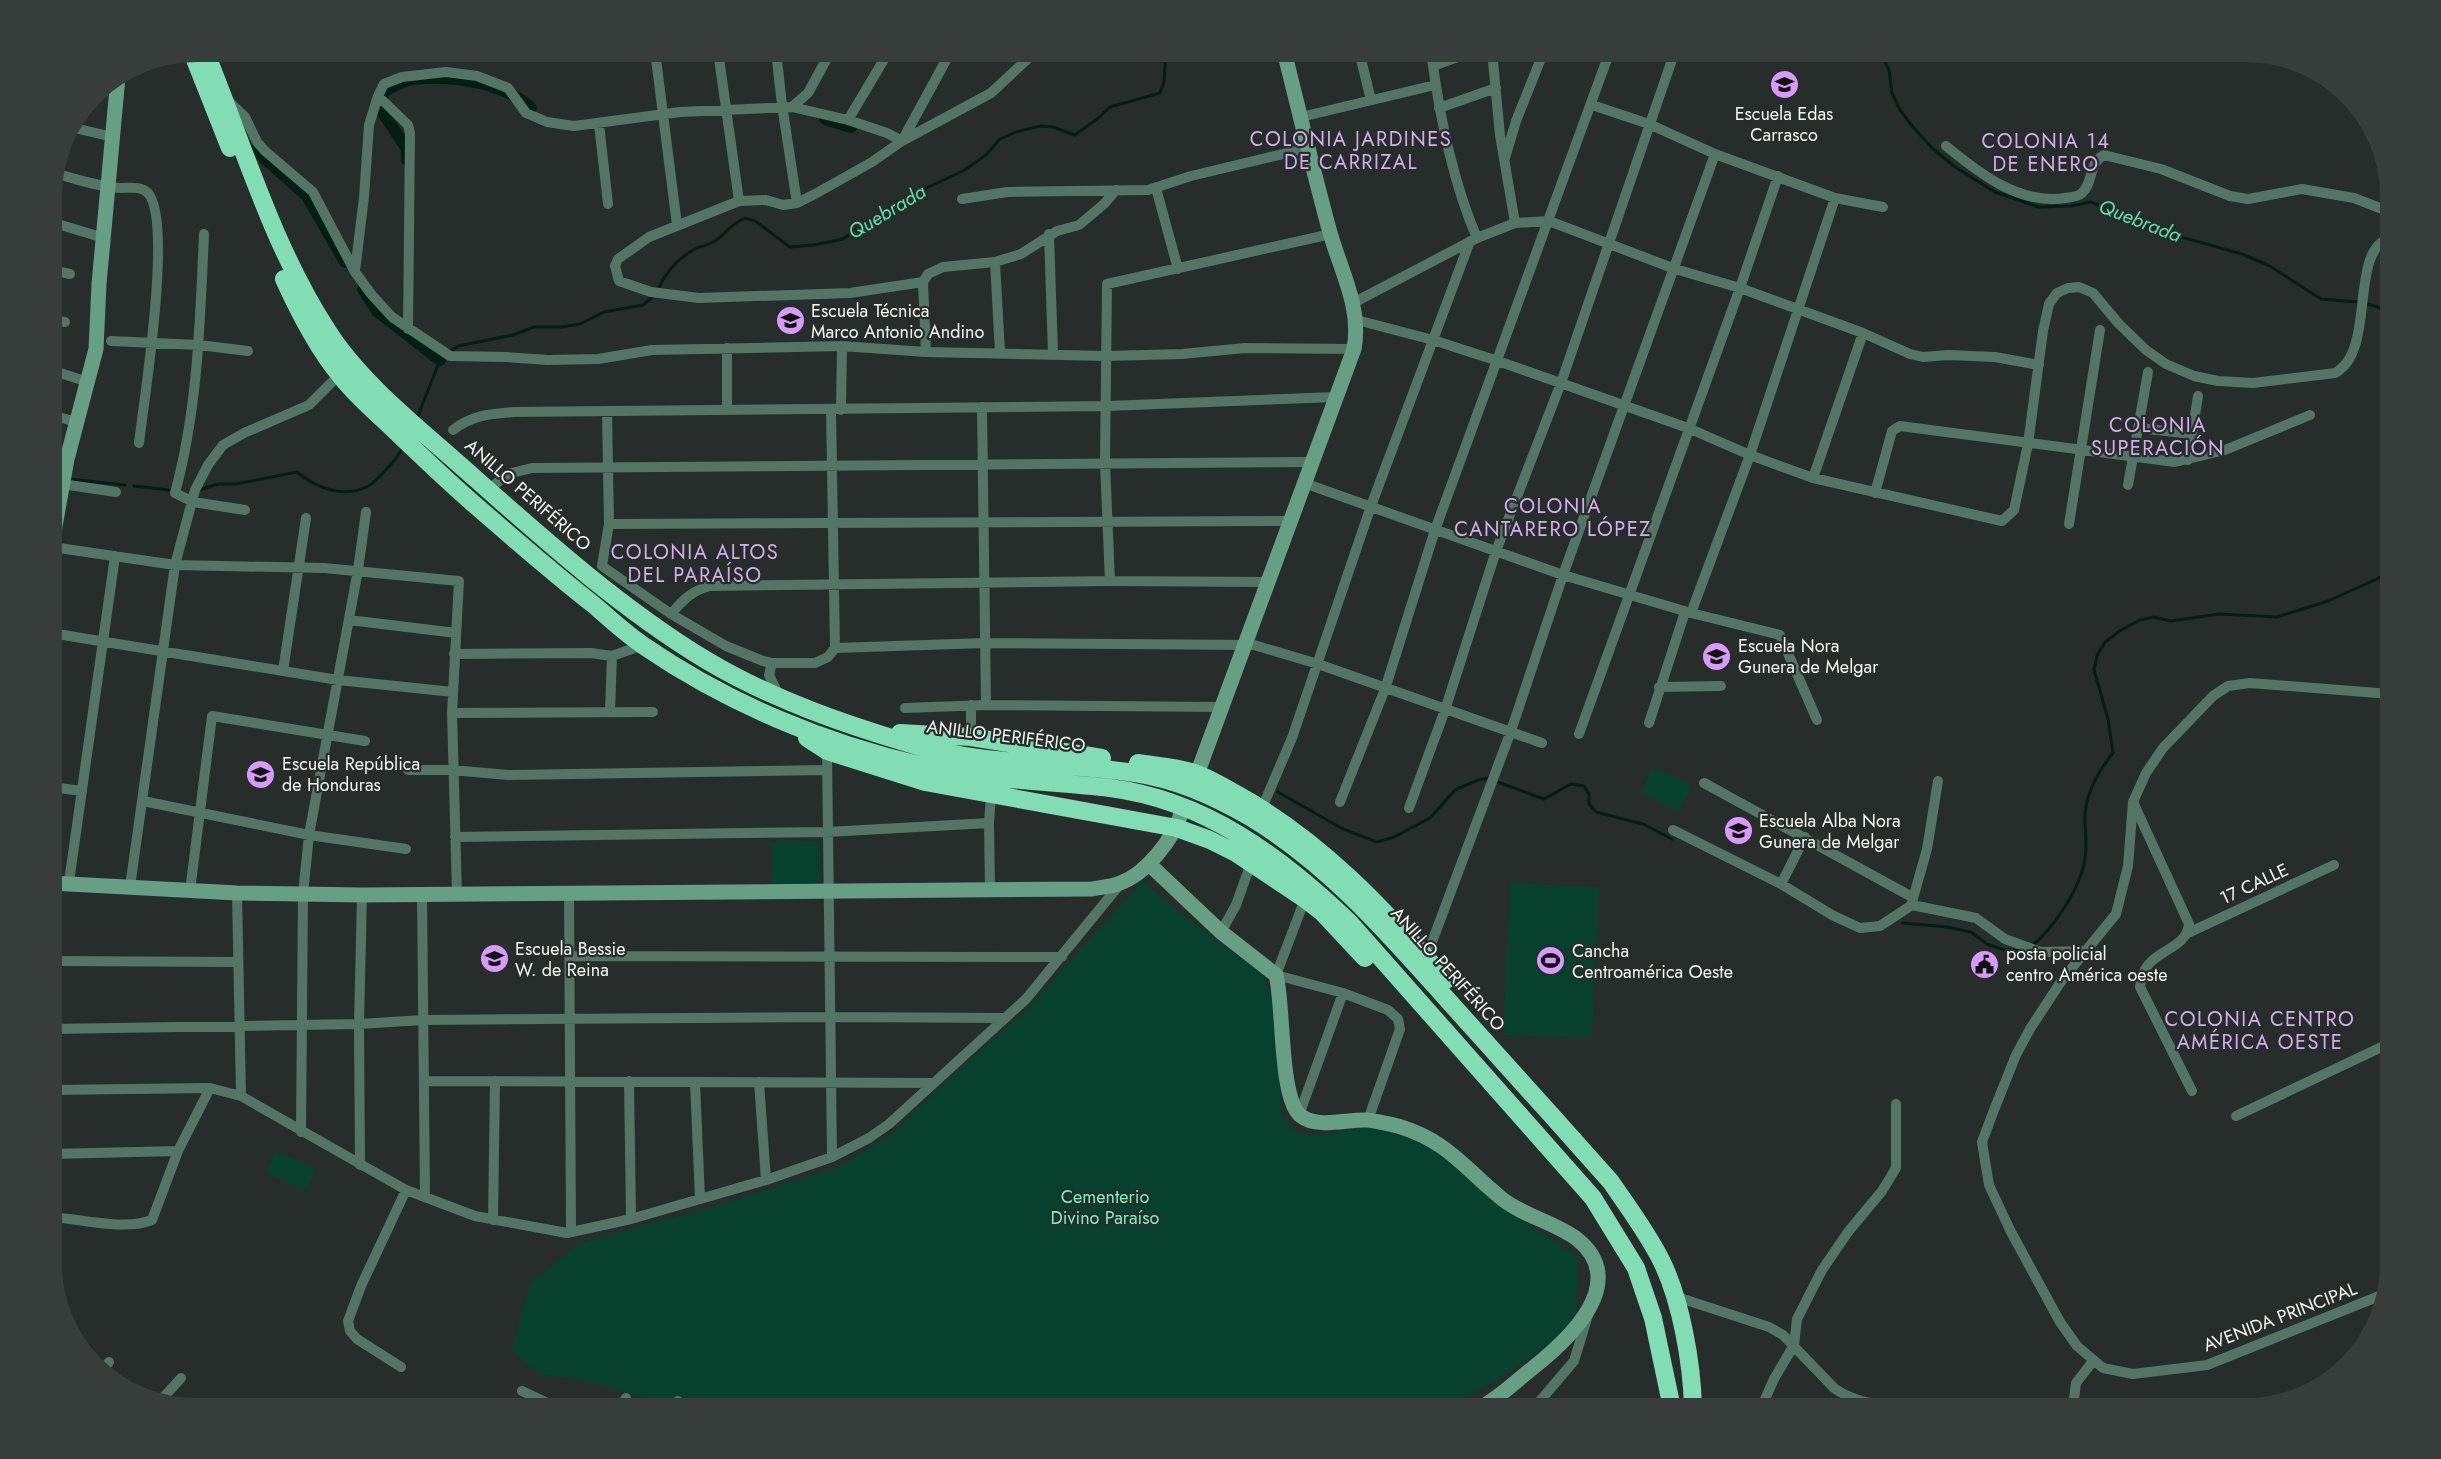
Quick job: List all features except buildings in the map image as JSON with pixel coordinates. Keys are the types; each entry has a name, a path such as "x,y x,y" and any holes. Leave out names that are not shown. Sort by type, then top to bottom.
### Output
{"highway":[{"path":"196,62 286,283 310,330 339,375 445,479 534,557 643,645 701,681 783,722 827,751 925,782 991,795 1179,821 1251,863 1322,912 1421,1018 1466,1053"},
{"name":"ANILLO PERIFÉRICO","path":"209,62 299,284 327,331 344,354 363,375 488,490 546,540 654,626 710,662 780,697 923,748 981,758 1139,773 1175,783 1215,799 1251,818 1329,876 1362,905 1611,1182 1661,1260 1677,1297 1693,1397"},
{"path":"783,722 861,749 922,766 996,779 1111,788 1152,796 1219,821 1284,865 1349,922 1593,1198 1636,1268 1653,1318 1670,1397"},
{"path":"871,731 971,737 1171,768 1196,775 1262,808 1352,878 1390,916 1458,994 1477,1033"}],"street":[{"path":"656,62 677,225"},
{"path":"719,62 739,201"},
{"path":"778,62 798,203"},
{"path":"785,105 808,93 825,62"},
{"path":"848,120 882,62"},
{"path":"902,141 945,62"},
{"path":"923,282 850,293 699,298 651,292 619,281 615,266 618,259 649,237 739,201 766,200 783,205 798,203 872,162 902,141 991,93 1024,62"},
{"path":"1196,775 1354,349 1357,320 1330,234 1287,62"},
{"path":"1362,62 1371,100"},
{"path":"1262,808 1292,738 1371,506 1473,239 1439,108 1432,62"},
{"path":"1433,66 1444,62"},
{"path":"1493,62 1504,162 1515,223"},
{"path":"1504,162 1516,121 1540,62"},
{"path":"1340,802 1385,689 1435,530 1606,62"},
{"path":"1409,808 1445,710 1496,551 1561,383 1671,62"},
{"path":"355,272 364,197 369,125 381,99 384,84 402,77 446,72 477,76 508,88 526,113 547,122 574,126 725,105 785,105 848,120 887,133 902,141"},
{"path":"1300,117 1435,85"},
{"path":"62,469 96,349 115,88"},
{"path":"1439,108 1496,88"},
{"path":"224,98 245,117 257,142 265,151 313,192 355,272 392,317 450,356 548,360 598,359 652,350 842,346 926,352 1106,356 1182,354 1245,348 1354,349"},
{"path":"381,99 408,125 410,133 408,329"},
{"path":"1592,105 1649,124 1715,154 1835,198 1883,207"},
{"path":"599,124 608,204"},
{"path":"79,129 113,137"},
{"path":"1946,146 1984,177 2024,195 2053,200 2079,196 2085,190 2093,164 2104,155 2161,170 2230,196 2248,199 2302,189 2354,198 2379,208"},
{"path":"962,200 1007,192 1149,190 1191,176 1308,148"},
{"path":"1426,958 1511,731 1563,575 1715,154"},
{"path":"63,176 109,188 140,188 148,193 154,206 158,247 151,342 139,442"},
{"path":"1579,734 1740,288 1778,176"},
{"path":"1156,188 1178,269"},
{"path":"926,352 923,282 928,274 943,267 995,262 1021,254 1049,234 1079,225 1104,204 1116,190"},
{"path":"1649,723 1659,687 1750,455 1835,198"},
{"path":"1353,303 1473,239 1515,223 1549,221 1608,241 1675,269 1740,288 1863,333 1910,354 1995,357 2039,365"},
{"path":"62,225 104,238"},
{"path":"204,234 199,345 186,451 174,493 193,502 245,510"},
{"path":"1049,234 1053,354"},
{"path":"1110,581 1105,464 1107,284 1330,234"},
{"path":"1357,320 1433,340 1498,361 1689,428 1750,455 1813,478 2002,521 2014,510 2028,444 2049,304 2057,293 2068,288 2079,287 2093,293 2119,324 2146,350 2166,364 2194,376 2218,381 2253,383 2335,373 2345,368 2351,359 2359,327 2364,284 2371,256 2379,244"},
{"path":"995,262 1000,353"},
{"path":"62,272 70,274"},
{"path":"2069,524 2100,330"},
{"path":"1813,478 1863,333"},
{"path":"111,341 199,345 248,351"},
{"path":"607,411 609,524 602,566 671,614 726,646 772,663 815,663 828,657 836,648 833,466 842,346"},
{"path":"727,348 727,409"},
{"path":"2128,485 2148,372"},
{"path":"62,374 88,382"},
{"path":"130,887 175,565 195,490 208,465 223,445 244,433 309,405 339,375"},
{"path":"2188,460 2198,396"},
{"path":"453,430 477,416 514,412 1107,406 1335,398"},
{"path":"982,407 986,705"},
{"path":"1875,493 1892,431 1900,426 2175,462 2225,450 2310,415"},
{"path":"62,418 77,422"},
{"path":"2139,428 2192,434"},
{"path":"488,490 507,474 532,468 1311,462"},
{"path":"62,476 116,492"},
{"path":"1305,483 1563,575 1630,596 1780,635 1817,720"},
{"path":"301,1132 303,894 309,835 329,735 366,512"},
{"path":"283,670 306,518"},
{"path":"609,524 833,525 1289,521"},
{"path":"62,549 175,565 358,570 459,581 452,713 457,894"},
{"path":"69,882 115,556"},
{"path":"671,614 686,597 696,590 710,586 1110,581 1267,582"},
{"path":"349,620 456,633"},
{"path":"62,635 338,680 453,692"},
{"path":"836,648 985,643 1265,646 1542,743"},
{"path":"454,654 591,653 612,656 643,645"},
{"path":"610,712 612,656"},
{"path":"772,663 769,675 780,697"},
{"name":"AVENIDA PRINCIPAL","path":"2375,1298 2207,1365 2133,1374 2103,1368 2077,1346 2060,1322 2010,1230 1989,1185 1982,1142 2005,1081 2030,1029 2062,980 2116,914 2128,866 2133,802 2146,773 2163,748 2198,709 2229,686 2250,683 2379,693"},
{"path":"1659,687 1721,686"},
{"path":"905,708 971,705 1221,707"},
{"path":"971,705 971,737"},
{"path":"452,713 653,712"},
{"path":"190,891 212,716 365,741"},
{"path":"827,751 832,1157"},
{"path":"408,770 452,770 508,775 827,770"},
{"path":"1673,830 1781,884 1832,915 1860,928 1880,926 1912,901 1927,849 1938,781"},
{"path":"1704,783 1805,837 1912,901 1976,918 2005,939 2041,952 2087,951"},
{"path":"62,788 82,791"},
{"path":"990,891 991,795"},
{"path":"142,801 309,835 406,849"},
{"path":"2133,802 2189,924 2188,933"},
{"path":"62,1090 210,1088 241,1096 406,1190 493,1220 571,1232 632,1219 766,1180 832,1157 869,1138 889,1124 1026,999 1121,883 1149,864 1179,821"},
{"path":"455,837 827,832 989,823"},
{"path":"1781,884 1805,837"},
{"path":"1221,932 1236,905 1251,863"},
{"path":"1149,864 1221,932 1276,975 1343,993 1388,1010 1398,1019 1400,1029 1368,1120"},
{"name":"17 CALLE","path":"2192,1091 2140,987 2141,975 2146,965 2188,933 2334,865"},
{"path":"62,882 237,893 362,895 990,891 1092,889 1121,883"},
{"path":"237,893 241,1096"},
{"path":"422,894 425,1197"},
{"path":"569,894 571,1232"},
{"path":"360,1165 359,1024 362,895"},
{"path":"1305,899 1276,975 1288,1090 1299,1115 1312,1122 1368,1120 1399,1127 1437,1142 1470,1168 1502,1199 1577,1239 1594,1262 1597,1276 1595,1296 1575,1361 1544,1397"},
{"path":"569,956 1062,957"},
{"path":"62,961 238,962"},
{"path":"1299,1115 1343,993"},
{"path":"62,1029 359,1024 423,1020 1004,1018"},
{"path":"2236,1116 2380,1048"},
{"path":"424,1081 933,1083"},
{"path":"493,1220 495,1081"},
{"path":"629,1081 632,1219"},
{"path":"695,1082 700,1199"},
{"path":"759,1082 766,1180"},
{"path":"62,1218 99,1223 144,1223 152,1220 178,1151 210,1088"},
{"path":"1766,1397 1794,1346 1797,1319 1822,1270 1848,1232 1882,1191 1896,1168 1896,1104"},
{"path":"62,1154 178,1151"},
{"path":"400,1367 357,1339 350,1331 348,1321 361,1286 406,1190"},
{"path":"1677,1297 1769,1327 1783,1335 1834,1388 1843,1395 1851,1397"},
{"path":"1499,1397 1558,1349 1589,1312"},
{"path":"2074,1397 2076,1383 2093,1360"},
{"path":"167,1394 181,1378"},
{"path":"522,1391 535,1397"}],"green space":[{"path":"1653,767 1692,786 1679,812 1641,792"},
{"path":"819,841 820,887 772,888 771,842"},
{"name":"Cementerio Divino Paraíso","path":"1143,881 1175,909 1261,973 1269,988 1273,1005 1282,1115 1296,1132 1310,1136 1370,1127 1408,1137 1435,1149 1495,1203 1578,1257 1576,1312 1563,1336 1467,1397 641,1397 581,1380 539,1374 512,1351 529,1285 580,1243 712,1207 838,1167 892,1134 939,1088 1026,1010"},
{"name":"Cancha Centroamérica Oeste","path":"1510,883 1599,887 1592,1038 1503,1035"},
{"path":"275,1151 316,1169 306,1191 266,1173"}],"waterway":[{"name":"Quebrada","path":"658,289 679,260 697,248 715,241 735,223 745,218 755,221 790,247 843,239 898,201 963,171 986,155 1000,139 1040,126 1053,127 1075,135 1110,107 1160,93 1164,82 1165,62"},
{"name":"Quebrada","path":"1885,62 1889,70 1892,93 1900,110 1913,127 1931,147 1955,167 1995,192 2039,207 2071,206 2091,202 2167,233 2242,254 2268,265 2321,299 2359,302"},
{"path":"407,160 407,149 381,110 383,92 401,82 428,78 476,82 506,92 531,108"},
{"path":"825,119 851,127"},
{"path":"251,146 307,196 345,262"},
{"path":"363,289 377,311 440,360"},
{"name":"Quebrada","path":"450,352 458,346 513,335 534,327 580,324 604,312 643,305 655,295"},
{"name":"Quebrada","path":"2365,303 2379,308"},
{"name":"Quebrada","path":"417,418 440,360 444,357"},
{"name":"Quebrada","path":"199,490 218,484 236,484 297,472 322,487 350,492 371,485 396,459 403,447"},
{"name":"Quebrada","path":"69,479 125,485"},
{"name":"Quebrada","path":"134,486 169,490"},
{"path":"2032,946 2048,930 2063,909 2081,876 2086,855 2086,805 2097,777 2113,753 2108,719 2094,670 2097,656 2105,642 2140,620 2153,617 2171,621 2219,614 2277,617 2328,601 2379,578"},
{"path":"1278,792 1343,829 1377,842 1394,837 1430,818 1455,790 1489,778"},
{"path":"1495,781 1544,799 1571,784 1584,786 1589,794 1589,804 1596,812 1643,824 1672,839"},
{"path":"1903,923 1947,927 1971,932 1987,944 2001,949 2025,951"}],"place":[{"name":"Escuela Edas Carrasco","path":"1784,85"},
{"name":"Escuela Técnica Marco Antonio Andino","path":"790,321"},
{"name":"Escuela Nora Gunera de Melgar","path":"1717,656"},
{"name":"Escuela República de Honduras","path":"261,774"},
{"name":"Escuela Alba Nora Gunera de Melgar","path":"1738,831"},
{"name":"Escuela Bessie W. de Reina","path":"494,959"},
{"name":"Cancha Centroamérica Oeste","path":"1551,961"},
{"name":"posta policial centro América oeste","path":"1985,964"}],"district":[{"name":"COLONIA JARDINES DE CARRIZAL","path":"1351,150"},
{"name":"COLONIA 14 DE ENERO","path":"2046,152"},
{"name":"COLONIA SUPERACIÓN","path":"2158,436"},
{"name":"COLONIA CANTARERO LÓPEZ","path":"1553,518"},
{"name":"COLONIA ALTOS DEL PARAÍSO","path":"695,564"},
{"name":"COLONIA CENTRO AMÉRICA OESTE","path":"2260,1030"}]}
